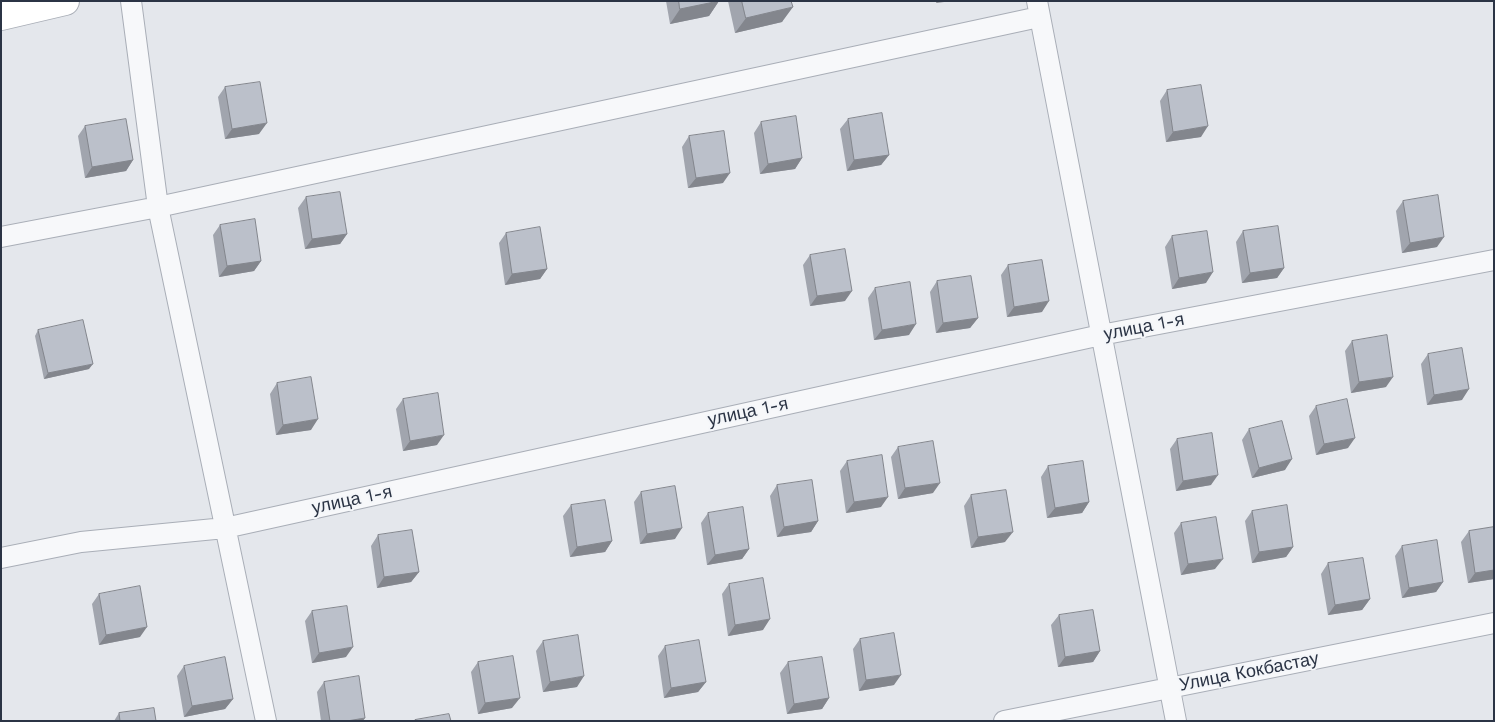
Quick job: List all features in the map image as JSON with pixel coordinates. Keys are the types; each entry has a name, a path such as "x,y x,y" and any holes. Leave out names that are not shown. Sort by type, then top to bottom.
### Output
{"street":[{"path":"1,16 65,1"},
{"path":"131,1 158,207 266,721"},
{"path":"1,237 158,207 1038,9 1176,721"},
{"name":"улица 1-я","path":"1,558 81,542 225,528 1101,335 1494,260"},
{"name":"Улица Кокбастау","path":"1004,721 1494,623"}],"building":[{"path":"679,1 719,1 680,9"},
{"path":"742,1 791,1 793,7 746,18"},
{"path":"260,82 267,123 232,129 225,87"},
{"path":"1201,85 1208,126 1173,132 1167,90"},
{"path":"882,113 889,155 854,160 848,119"},
{"path":"796,116 802,158 768,164 761,122"},
{"path":"126,119 133,160 92,167 85,126"},
{"path":"724,131 730,173 696,178 689,136"},
{"path":"340,192 347,234 312,239 306,197"},
{"path":"1438,195 1444,237 1410,243 1403,201"},
{"path":"255,219 261,261 227,266 220,225"},
{"path":"1278,226 1284,268 1250,273 1243,231"},
{"path":"540,227 547,269 512,274 506,233"},
{"path":"1207,231 1213,272 1179,278 1172,236"},
{"path":"845,249 852,291 817,296 810,255"},
{"path":"1042,260 1049,301 1014,307 1008,265"},
{"path":"971,276 978,318 943,323 937,281"},
{"path":"910,282 916,324 882,330 875,288"},
{"path":"83,320 93,364 48,373 38,330"},
{"path":"1387,335 1393,377 1359,382 1352,341"},
{"path":"1462,348 1469,389 1434,395 1428,354"},
{"path":"311,377 318,419 283,425 277,383"},
{"path":"438,393 444,435 410,441 403,399"},
{"path":"1347,399 1355,438 1324,444 1316,406"},
{"path":"1282,421 1292,459 1259,468 1249,429"},
{"path":"1212,433 1218,475 1183,481 1177,439"},
{"path":"933,441 940,483 905,488 898,447"},
{"path":"882,455 888,497 854,502 847,461"},
{"path":"1083,461 1089,502 1055,508 1048,466"},
{"path":"812,480 818,521 784,527 777,485"},
{"path":"675,486 682,528 647,534 641,492"},
{"path":"1006,490 1013,532 978,537 971,495"},
{"path":"605,500 612,541 577,547 571,505"},
{"path":"1287,505 1293,547 1259,552 1252,511"},
{"path":"743,507 749,549 715,555 708,513"},
{"path":"1216,517 1223,559 1188,564 1181,523"},
{"path":"1494,527 1494,570 1475,573 1469,531"},
{"path":"412,530 419,572 384,577 378,535"},
{"path":"1437,540 1443,582 1409,588 1402,546"},
{"path":"1363,558 1370,599 1335,605 1328,563"},
{"path":"763,578 770,619 735,625 729,584"},
{"path":"140,586 147,627 106,635 99,594"},
{"path":"347,606 353,647 319,653 312,611"},
{"path":"1093,610 1100,651 1065,657 1059,615"},
{"path":"894,633 901,675 866,680 860,639"},
{"path":"578,635 584,676 550,682 543,641"},
{"path":"699,640 706,682 671,688 665,646"},
{"path":"513,656 520,698 485,703 478,662"},
{"path":"225,657 233,699 192,706 184,666"},
{"path":"822,657 829,698 794,704 788,662"},
{"path":"359,676 365,718 330,721 324,682"},
{"path":"154,708 156,721 120,721 119,713"},
{"path":"449,714 451,721 415,721 415,720"}]}
